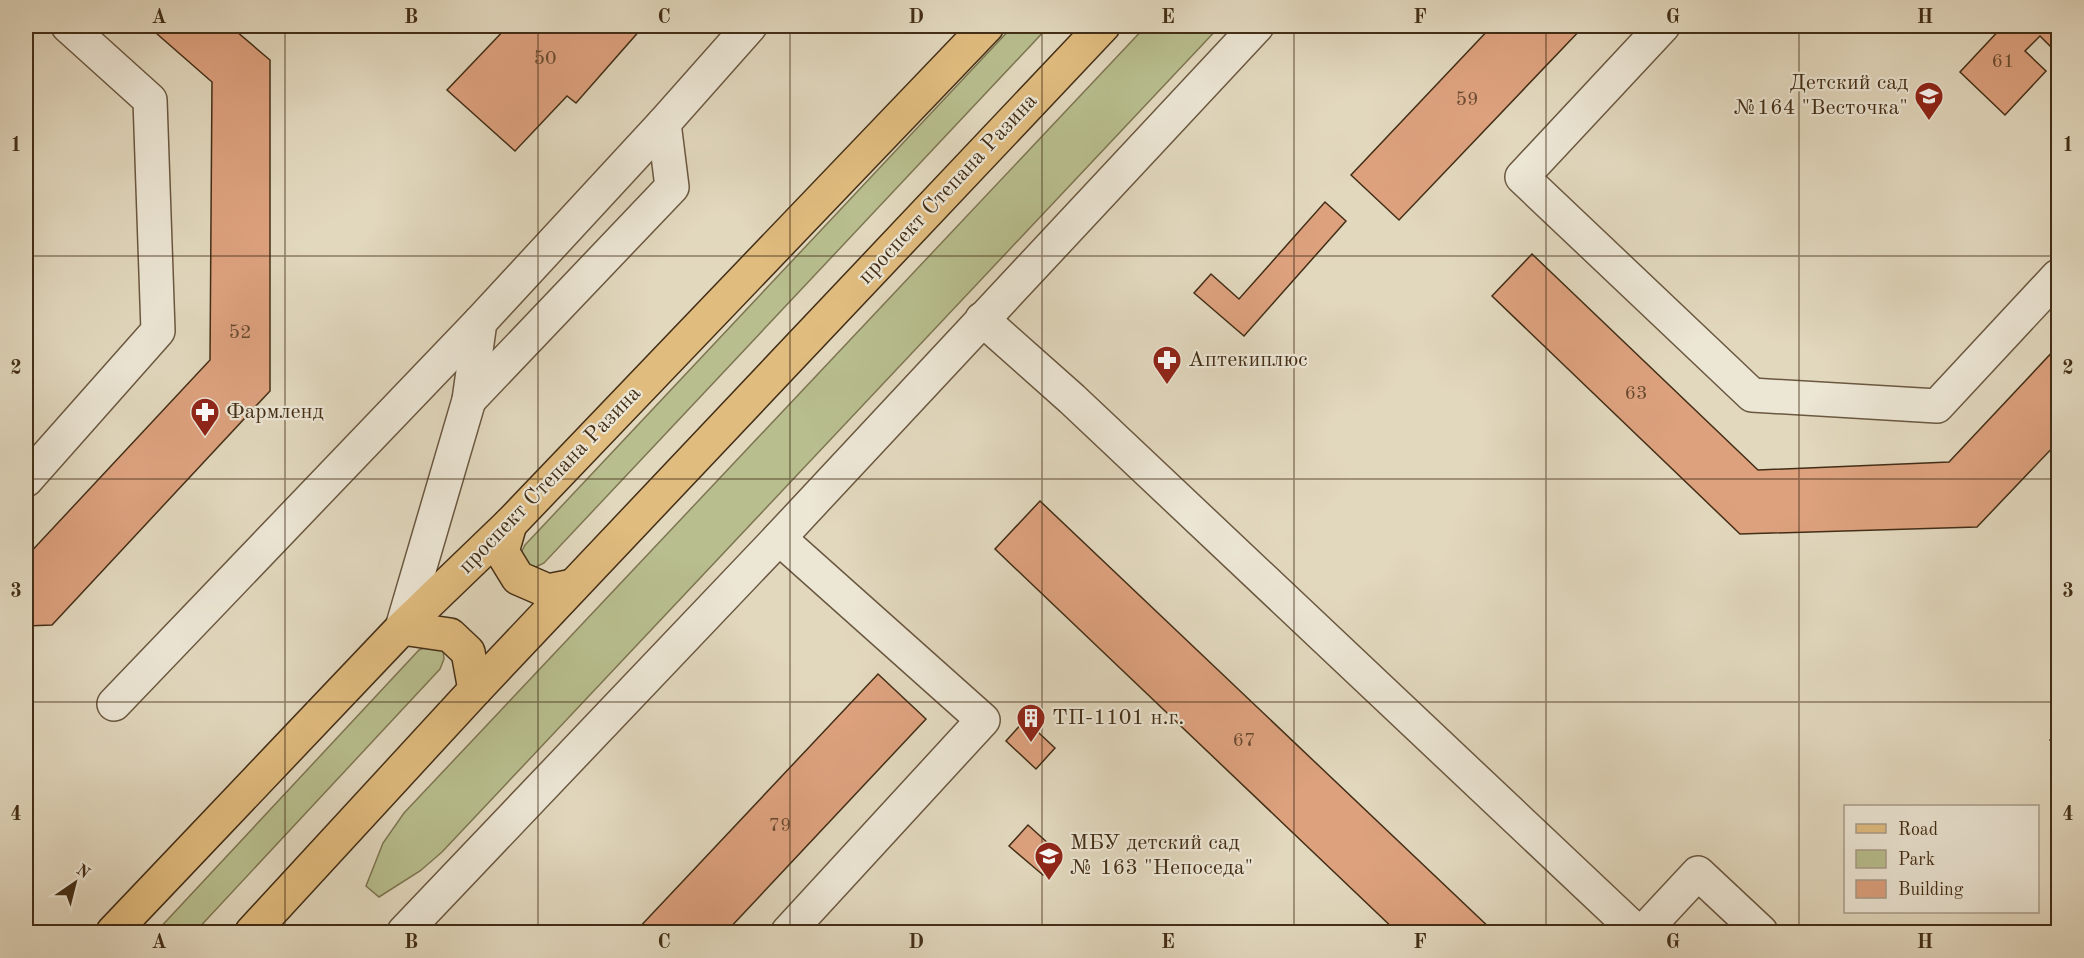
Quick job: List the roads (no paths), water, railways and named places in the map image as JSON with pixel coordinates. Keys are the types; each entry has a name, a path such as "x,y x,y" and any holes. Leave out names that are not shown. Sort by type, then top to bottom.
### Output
{"main road":[{"name":"проспект Степана Разина","path":"113,933 402,628 510,524 987,26"},
{"name":"проспект Степана Разина","path":"252,933 475,690 1103,26"},
{"path":"510,524 502,552 518,578 548,591 573,586"},
{"path":"402,628 450,635 468,652 475,690"}],"lane":[{"path":"26,480 158,331 150,100 69,26"},
{"path":"114,704 480,322 664,123 750,26"},
{"path":"404,933 779,538 1257,26"},
{"path":"1663,26 1522,177 1752,395 1937,406 2058,276"},
{"path":"469,400 672,187 664,123"},
{"path":"982,319 1072,399 1637,933"},
{"path":"402,628 469,400 480,322"},
{"path":"779,538 983,720 788,933"},
{"path":"1643,933 1698,873 1761,933"}],"place":[{"name":"Детский сад №164 \"Весточка\"","path":"1929,122"},
{"name":"Аптекиплюс","path":"1167,386"},
{"name":"Фармленд","path":"205,438"},
{"name":"ТП-1101 н.г.","path":"1031,744"},
{"name":"МБУ детский сад № 163 \"Непоседа\"","path":"1049,882"}]}
